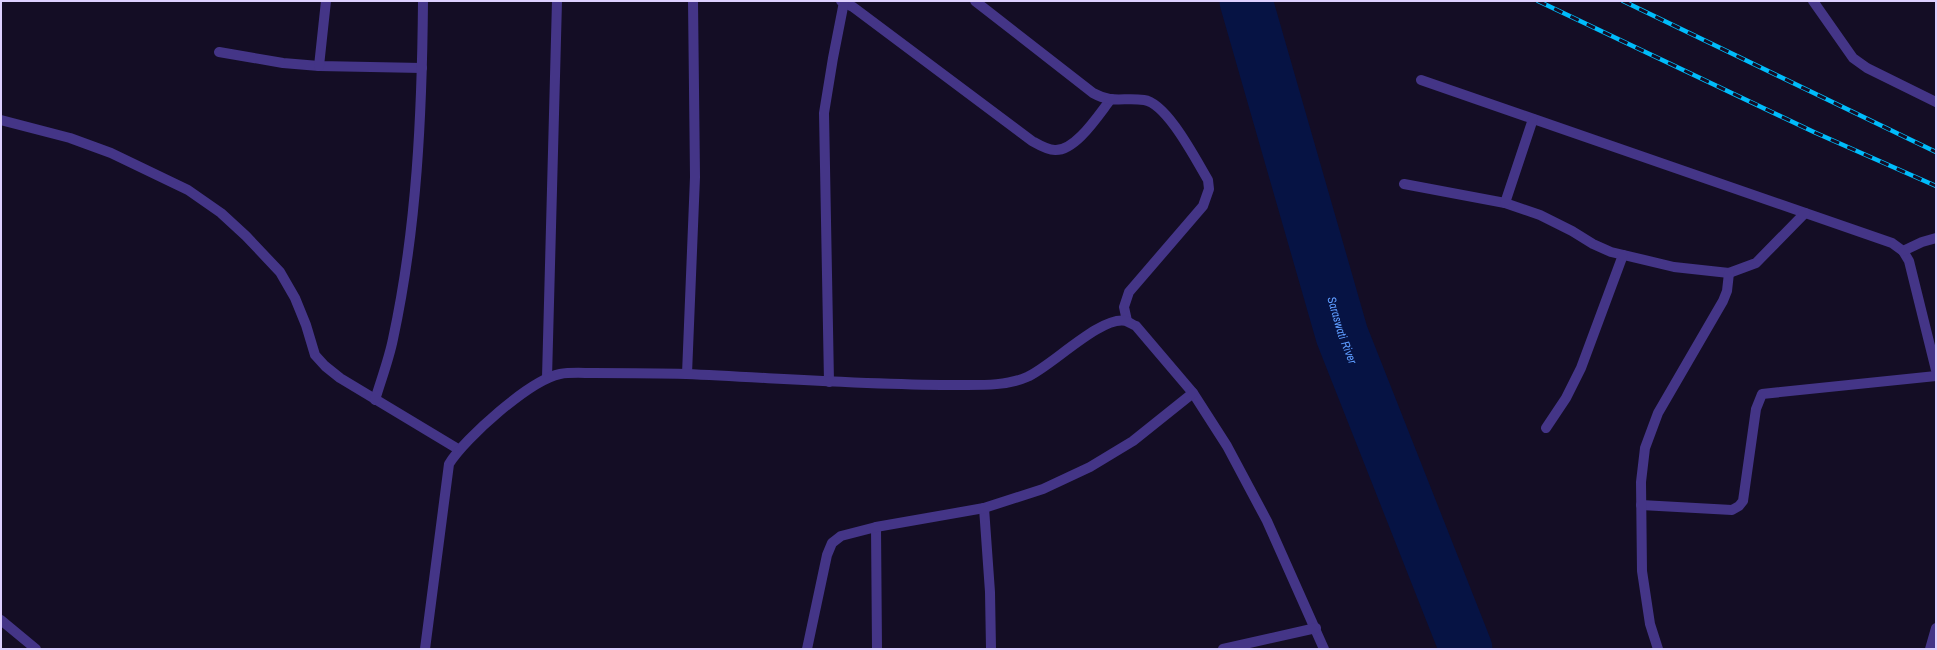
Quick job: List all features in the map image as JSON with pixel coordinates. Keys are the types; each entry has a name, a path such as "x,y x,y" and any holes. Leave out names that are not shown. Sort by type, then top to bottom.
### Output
{"street":[{"path":"319,66 326,1"},
{"path":"375,400 393,340 404,284 417,176 422,68 423,1"},
{"path":"547,378 557,1"},
{"path":"687,374 696,178 693,1"},
{"path":"975,1 1104,99 1144,100 1152,102 1168,116 1208,180 1209,189 1203,206 1129,292 1124,307 1127,321"},
{"path":"1813,1 1853,58 1867,68 1936,102"},
{"path":"828,382 824,113 843,2 853,6 1032,141 1044,147 1056,150 1068,148 1077,141 1112,99"},
{"path":"219,52 283,63 319,66 422,68"},
{"path":"1421,80 1892,243 1903,251 1909,261 1936,370"},
{"path":"1505,203 1533,119"},
{"path":"1,120 70,138 111,153 188,190 221,213 246,236 280,272 295,298 306,325 315,355 325,366 340,378 375,400 458,449"},
{"path":"1404,184 1505,203 1540,215 1572,230 1593,244 1623,255 1674,267 1729,273 1756,263 1805,213"},
{"path":"1903,251 1922,242 1936,238"},
{"path":"1546,428 1566,398 1581,368 1623,255"},
{"path":"1658,649 1650,624 1642,571 1641,482 1645,448 1658,413 1723,301 1727,291 1729,273"},
{"path":"424,649 449,464 458,449 520,394 547,378 560,374 640,372 787,378 828,382 980,385 1009,382 1039,371 1066,348 1116,321 1127,321 1136,326 1193,393 1227,446 1267,520 1324,649"},
{"path":"1641,505 1732,510 1739,506 1742,501 1756,409 1762,394 1936,376"},
{"path":"807,649 827,555 832,543 841,536 876,527 984,508 1043,489 1090,467 1133,441 1193,393"},
{"path":"984,508 990,592 990,649"},
{"path":"876,527 877,649"},
{"path":"1,620 36,649"},
{"path":"1223,649 1316,628"},
{"path":"1930,649 1936,628"}],"waterway":[{"name":"Saraswati River","path":"1246,1 1342,335 1466,649"}],"railway":[{"path":"1538,1 1816,133 1936,186"},
{"path":"1623,1 1936,152"}]}
